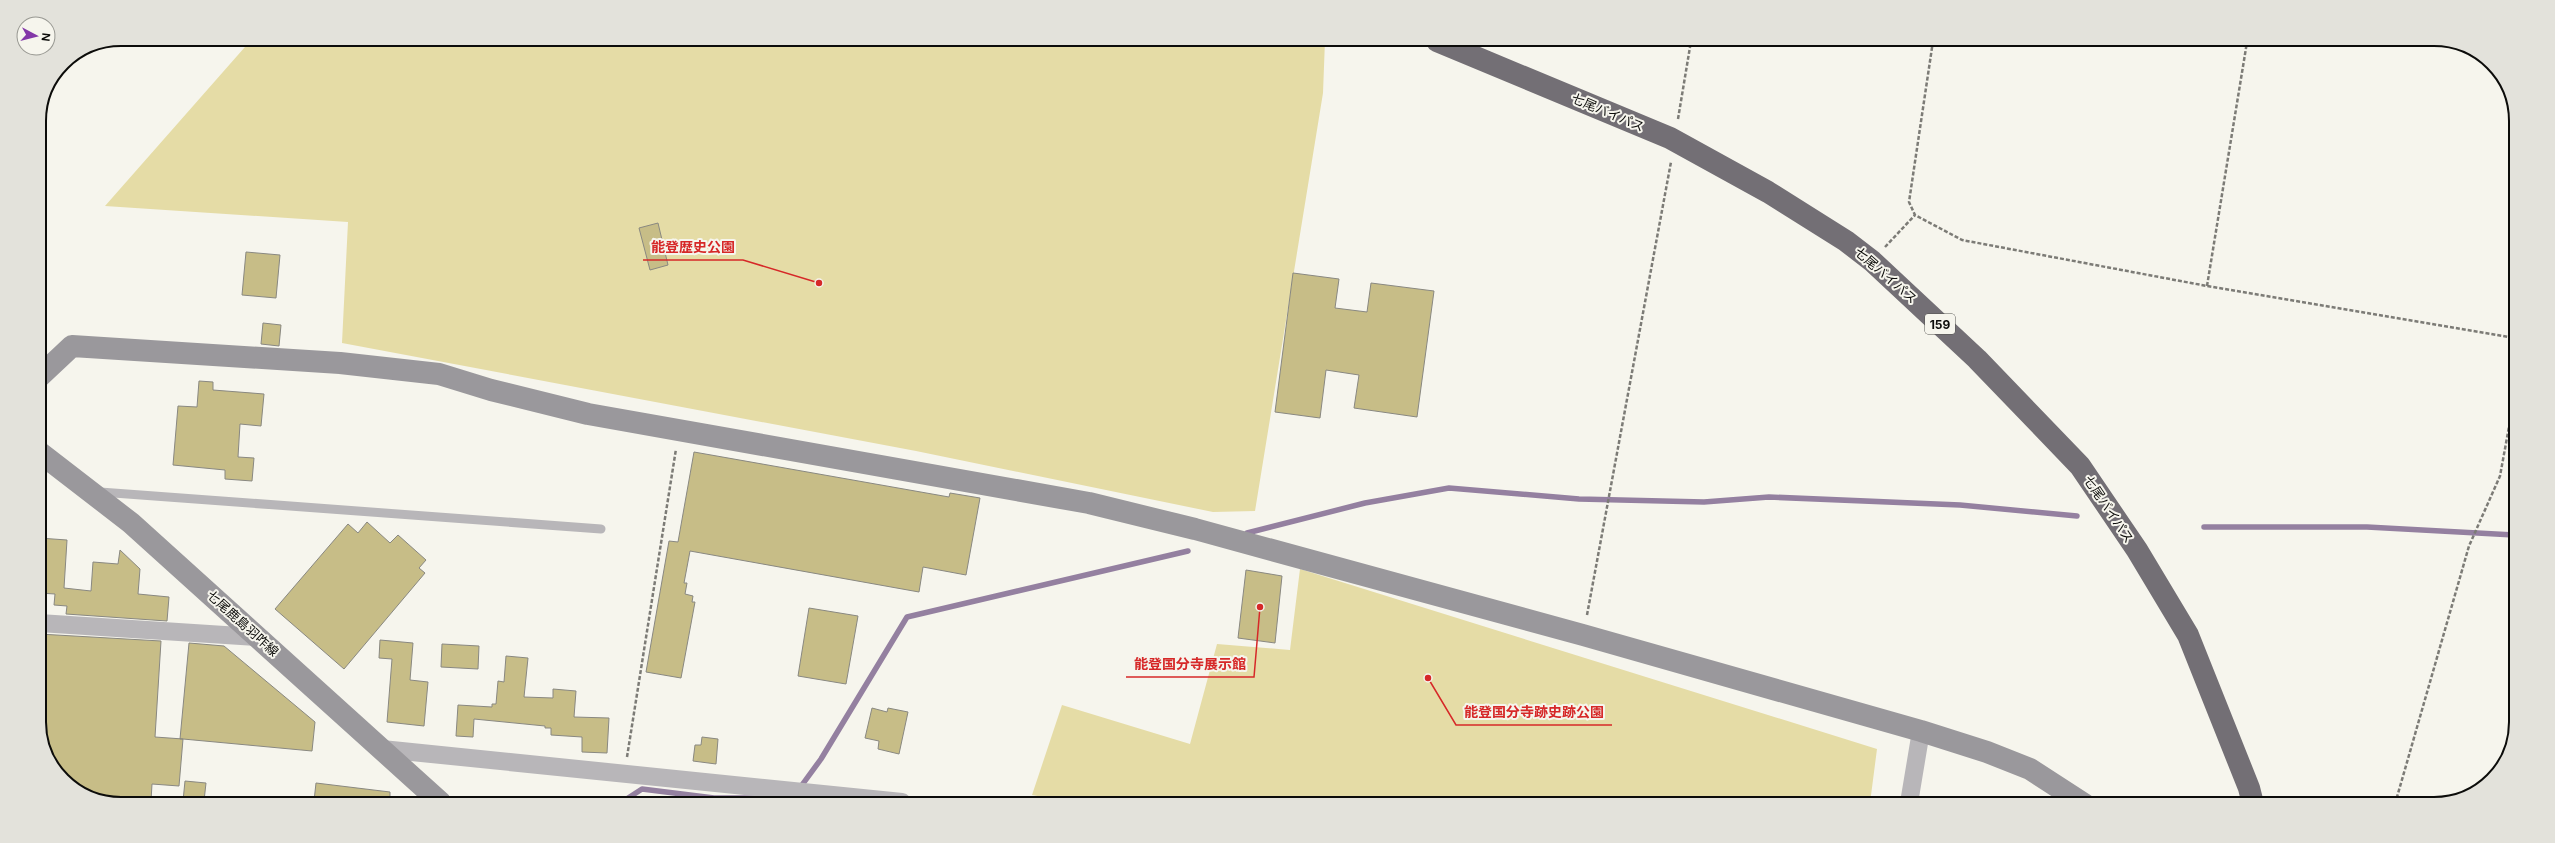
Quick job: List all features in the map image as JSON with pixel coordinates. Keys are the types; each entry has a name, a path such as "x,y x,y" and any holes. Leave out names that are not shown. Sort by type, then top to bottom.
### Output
{"highway":[{"name":"七尾バイパス","path":"1449,46 1674,141 1768,192 1846,241 1872,261 1977,359 2080,466 2137,550 2188,635 2251,797"}],"street":[{"path":"46,371 72,346 340,363 439,374 491,390 588,414 1089,503 1196,529 1583,635 1921,731 1987,752 2030,769 2073,797"},
{"name":"七尾鹿島羽咋線","path":"46,457 131,523 435,797"},
{"path":"46,623 257,636"},
{"path":"1910,797 1921,731"},
{"path":"382,749 854,797"}],"lane":[{"path":"90,492 601,529"}],"path":[{"path":"1583,635 1608,512 1690,46"},
{"path":"1933,46 1909,202 1915,215 1962,240 2207,286 2509,337"},
{"path":"2207,286 2246,46"},
{"path":"1872,261 1915,215"},
{"path":"2397,797 2469,546 2500,476 2509,427"},
{"path":"625,773 679,430"}],"shaded area":[{"path":"246,46 1325,46 1323,93 1255,511 1213,512 916,451 342,343 348,222 105,206"},
{"path":"1300,569 1877,749 1871,797 1043,797 1032,795 1062,705 1190,744 1217,644 1290,650"}],"building":[{"path":"658,223 668,265 650,270 639,228"},
{"path":"246,252 280,255 276,298 242,295"},
{"path":"1293,273 1339,279 1335,308 1367,312 1371,283 1434,291 1417,417 1354,408 1359,375 1326,370 1320,418 1275,412"},
{"path":"263,323 281,325 279,346 261,344"},
{"path":"199,381 213,382 213,390 264,394 261,426 240,424 238,457 254,458 252,481 225,479 225,470 173,465 178,406 197,407"},
{"path":"694,452 949,497 950,493 980,498 966,575 923,567 919,592 690,551 684,583 687,583 685,594 693,596 692,602 695,602 681,678 646,672 669,541 678,542"},
{"path":"367,522 390,543 398,535 426,560 419,568 425,573 344,669 275,609 348,524 358,533"},
{"path":"46,538 67,540 64,588 91,591 93,562 118,564 120,550 140,569 138,594 169,597 167,621 66,614 67,606 54,605 55,594 46,593"},
{"path":"1246,570 1282,576 1275,643 1238,638"},
{"path":"809,608 858,616 846,684 798,676"},
{"path":"46,634 161,641 155,737 180,739 189,643 224,646 315,722 312,751 183,739 179,786 152,784 151,797 111,796 92,791 84,787 75,781 59,764 52,751 46,727"},
{"path":"380,640 413,643 410,680 428,682 424,726 387,722 392,659 379,658"},
{"path":"442,644 479,646 478,669 441,667"},
{"path":"506,656 528,658 524,697 553,698 553,689 576,691 574,717 609,718 607,753 582,752 582,737 551,735 551,728 545,728 545,726 474,719 473,737 456,736 458,705 492,707 492,704 496,704 498,681 504,682"},
{"path":"872,708 887,712 888,708 908,712 899,754 878,749 879,741 865,738"},
{"path":"702,737 718,739 716,764 693,761 695,745 701,745"},
{"path":"185,781 206,783 204,797 183,797"},
{"path":"316,783 390,792 390,797 314,797"}],"waterway":[{"path":"1247,533 1365,503 1449,488 1579,499 1704,502 1769,497 1960,505 2077,516"},
{"path":"2204,527 2367,527 2509,535"},
{"path":"802,785 821,759 907,617 1188,551"},
{"path":"630,797 642,789 706,797"}],"place":[{"name":"能登歴史公園","path":"819,283"},
{"name":"能登国分寺展示館","path":"1260,607"},
{"name":"能登国分寺跡史跡公園","path":"1428,678"}]}
